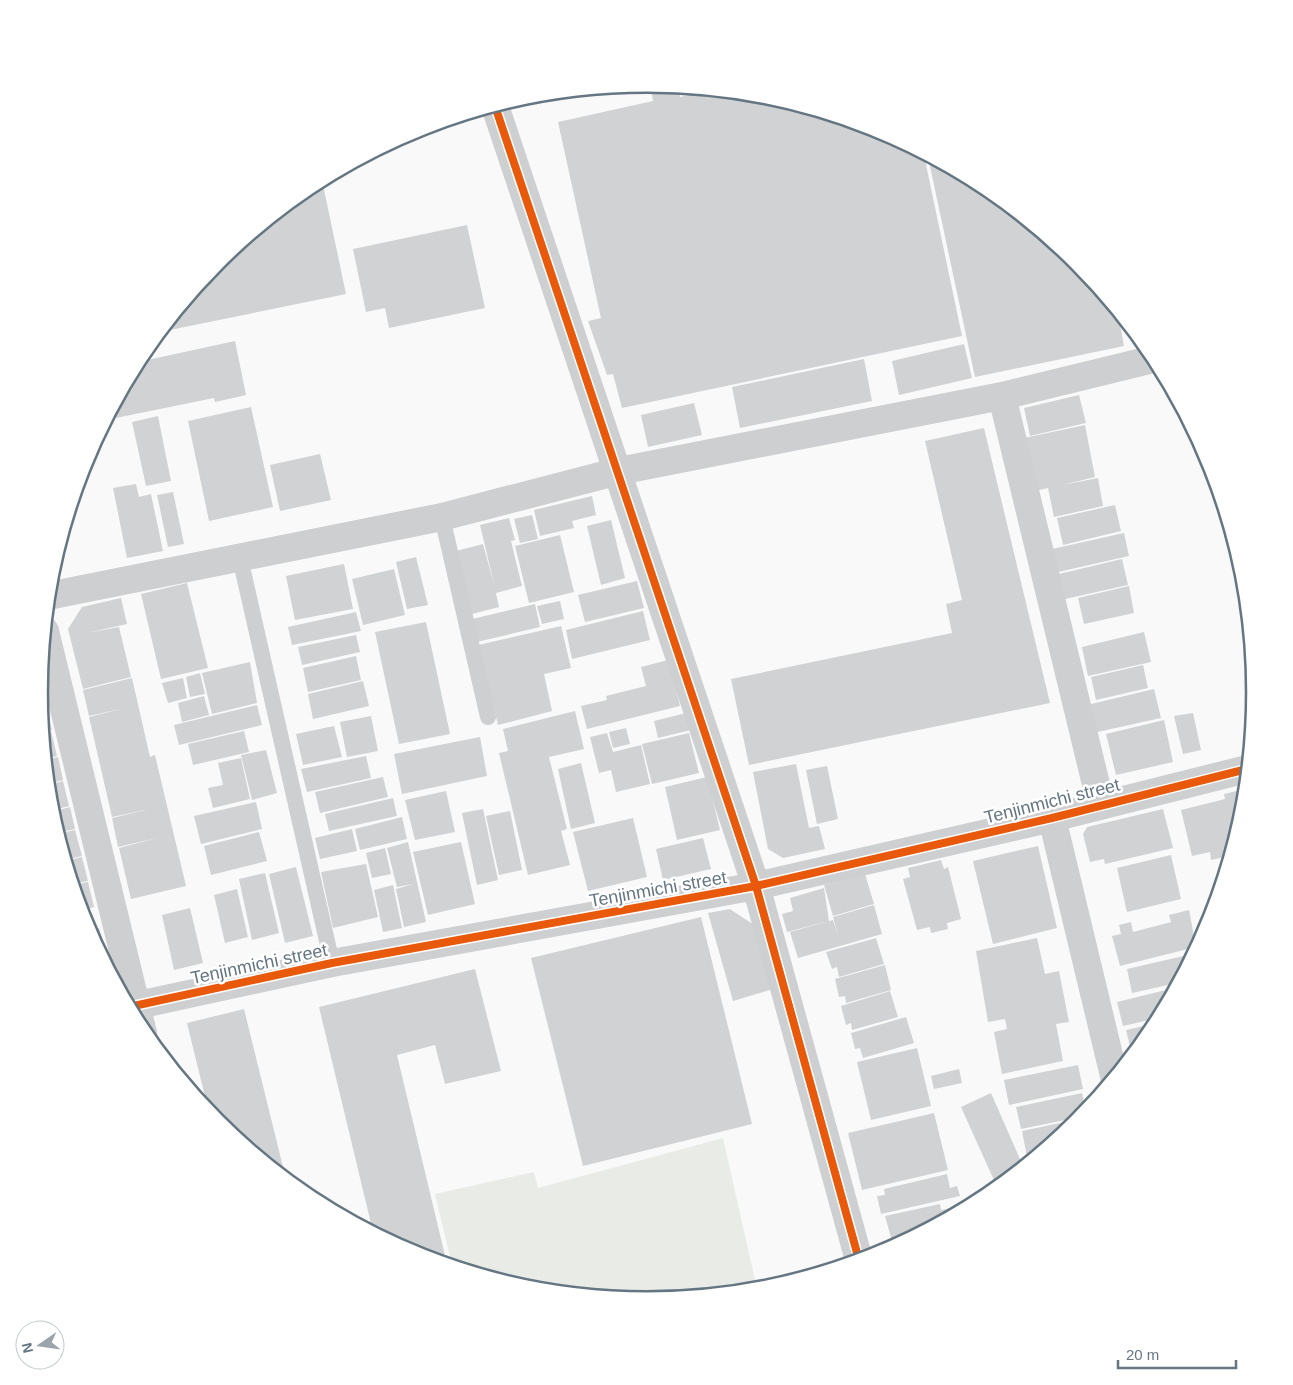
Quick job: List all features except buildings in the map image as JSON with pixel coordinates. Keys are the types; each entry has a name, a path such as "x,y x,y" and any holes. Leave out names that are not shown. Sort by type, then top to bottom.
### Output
{"street":[{"path":"498,112 756,886 857,1253"},
{"path":"56,594 442,517 619,471 1002,396 1146,361"},
{"path":"1002,396 1101,805"},
{"path":"49,650 131,997"},
{"name":"Tenjinmichi street","path":"136,1005 332,963 756,886 1052,818 1240,771"},
{"path":"1052,818 1112,1069"}],"lane":[{"path":"442,517 488,717"},
{"path":"240,558 332,963"}],"shaded area":[{"path":"723,1138 755,1281 686,1290 646,1292 607,1290 530,1280 450,1259 435,1194 534,1172 538,1188"}],"cycle path":[{"path":"497,113 756,886 857,1253"},
{"path":"136,1005 332,963 756,886 1052,818 1240,771"}]}
